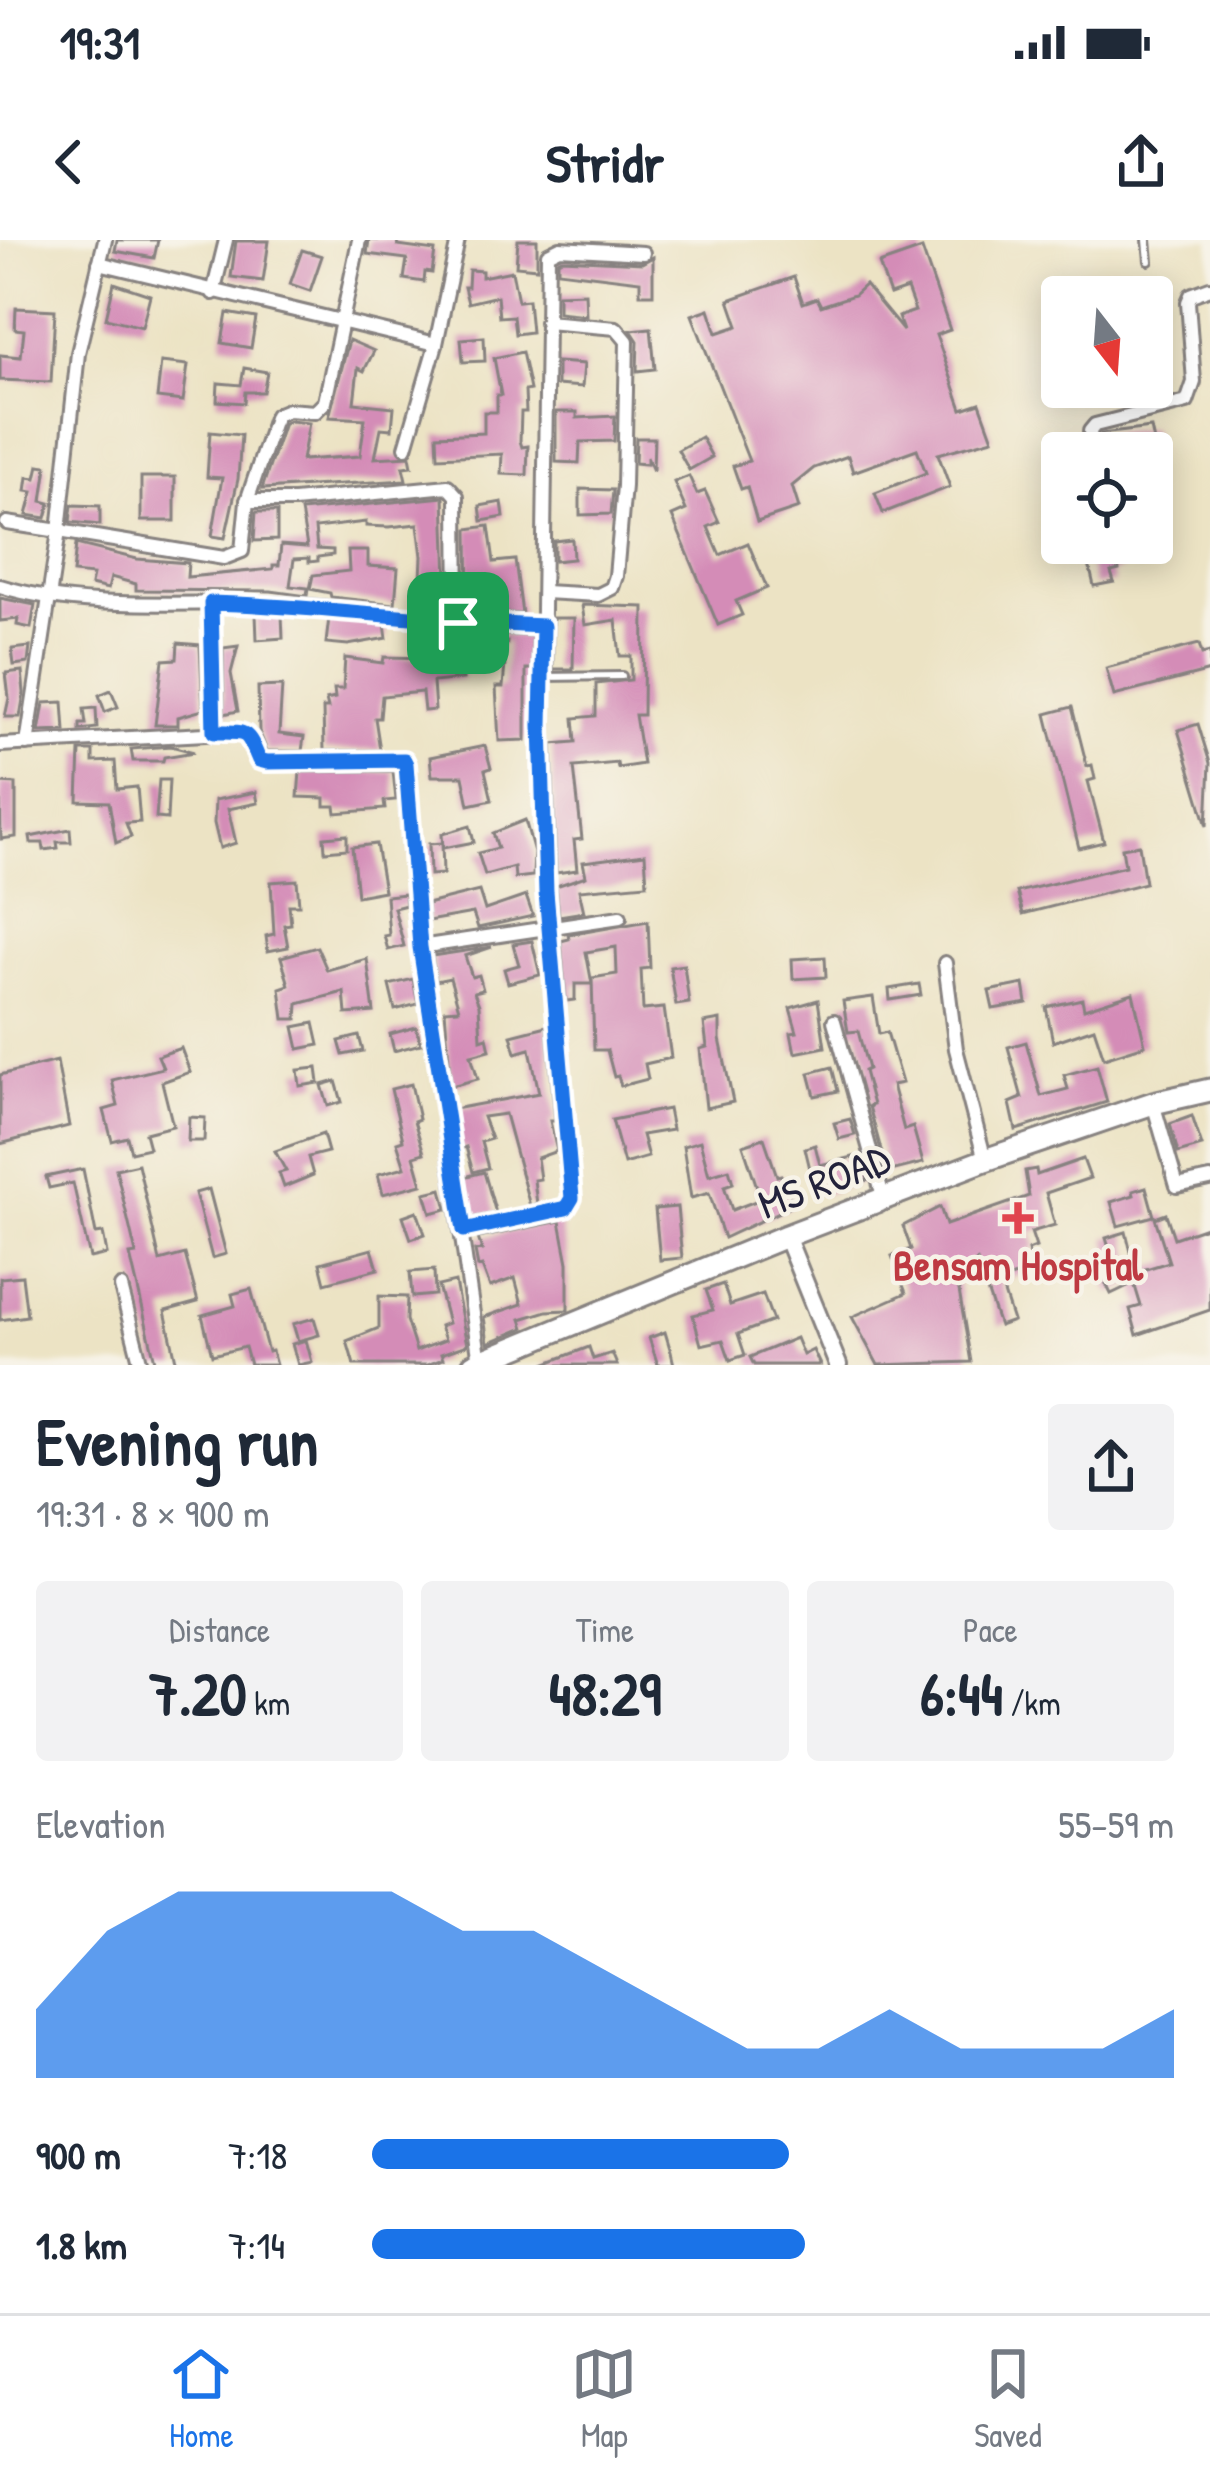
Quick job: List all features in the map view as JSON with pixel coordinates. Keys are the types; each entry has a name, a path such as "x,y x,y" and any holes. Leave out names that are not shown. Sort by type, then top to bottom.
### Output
{"highway":[{"name":"MS ROAD","path":"489,1362 787,1236 985,1160 1153,1103 1210,1090"}],"street":[{"path":"27,743 50,598 78,352 105,240"},
{"path":"214,293 226,240"},
{"path":"7,523 232,557 242,551 248,501 276,415 288,410 315,412 325,402 359,240"},
{"path":"406,447 436,344 458,240"},
{"path":"464,1230 561,1210 571,1202 549,927 542,751 550,251 644,253"},
{"path":"99,263 436,344"},
{"path":"1090,432 1095,425 1178,406 1193,393 1188,302 1191,295 1210,288"},
{"path":"544,592 598,595 612,587 616,576 624,486 627,341 616,328 546,322"},
{"path":"248,501 448,486 457,496 458,623"},
{"path":"0,586 50,598 294,605 458,623 543,626"},
{"path":"211,603 214,732"},
{"path":"0,745 243,732 251,737 259,760 267,762 404,760 420,947 464,1230 468,1290 489,1362"},
{"path":"420,947 620,917"},
{"path":"945,963 956,1049 985,1160"},
{"path":"834,1021 884,1202"},
{"path":"1153,1103 1177,1186 1210,1180"},
{"path":"787,1236 838,1365"},
{"path":"121,1287 141,1365"}],"lane":[{"path":"1147,240 1149,261"},
{"path":"543,677 622,676"}],"building":[{"path":"117,240 158,240 154,258 115,251"},
{"path":"369,240 399,240 398,246 435,251 432,273 425,272 424,282 404,279 407,259 367,254"},
{"path":"518,240 537,240 537,268 516,266"},
{"path":"236,241 269,241 263,281 231,277"},
{"path":"922,249 950,330 936,335 962,409 980,403 993,439 938,454 950,487 883,513 875,493 926,473 917,449 853,472 848,456 814,468 792,486 799,508 757,522 747,487 741,489 733,466 749,461 692,315 709,309 717,333 738,326 729,300 794,277 803,303 817,298 821,306 854,295 865,285 903,331 898,317 915,311 907,289 890,295 879,264"},
{"path":"302,250 322,256 310,291 290,284"},
{"path":"653,257 653,294 640,294 640,281 558,271 562,259 642,263"},
{"path":"469,270 482,271 482,277 512,271 518,301 528,300 531,332 515,334 513,316 499,317 497,296 468,303 464,287 468,287"},
{"path":"114,283 150,295 142,327 106,318"},
{"path":"585,293 586,315 558,312 558,294"},
{"path":"16,308 55,310 51,382 0,380 0,355 21,357 24,330 15,329"},
{"path":"227,313 256,318 251,348 222,343"},
{"path":"651,328 655,369 637,371 638,341 631,330"},
{"path":"484,337 485,361 463,362 461,339"},
{"path":"349,340 374,351 364,371 358,368 354,403 394,407 392,429 381,428 375,458 410,456 412,466 403,467 406,480 262,489 284,423 309,423 302,460 360,456 365,419 329,417"},
{"path":"522,352 530,390 525,391 526,412 521,412 520,441 522,447 528,446 527,475 501,474 502,454 438,457 437,435 484,433 484,412 497,412 497,395 501,395 494,358"},
{"path":"161,362 188,365 183,401 157,398"},
{"path":"557,362 584,364 582,387 557,385"},
{"path":"244,368 267,372 263,392 245,392 244,403 217,401 218,383 241,385"},
{"path":"556,412 577,412 577,418 615,416 614,441 580,442 579,463 556,462"},
{"path":"210,432 241,435 238,479 225,538 212,536 222,478 207,477"},
{"path":"701,437 712,457 689,470 678,450"},
{"path":"636,438 654,438 653,471 647,457 647,464 635,463"},
{"path":"39,465 47,466 42,501 50,503 46,518 27,515 33,492 26,491 28,477 36,478"},
{"path":"689,476 697,494 705,491 719,522 708,527 720,555 748,543 767,588 736,601 742,615 718,625 672,516 686,510 674,482"},
{"path":"141,477 175,477 175,521 141,521"},
{"path":"580,489 613,490 611,514 580,515"},
{"path":"444,497 444,602 420,601 418,524 389,527 366,526 366,522 315,528 317,549 333,550 333,555 309,562 309,558 294,559 290,586 308,588 307,596 271,591 136,590 136,584 111,577 108,589 91,585 93,575 73,573 76,544 137,559 188,563 187,577 273,569 279,565 281,545 307,547 301,511"},
{"path":"502,502 504,517 482,521 480,506"},
{"path":"72,505 100,506 100,525 70,522"},
{"path":"256,512 277,512 277,540 254,541"},
{"path":"489,526 494,562 515,560 522,614 469,611 468,529"},
{"path":"572,539 573,559 554,561 554,541"},
{"path":"348,551 368,551 368,566 398,568 395,604 331,597 310,589 313,575 349,571"},
{"path":"1089,564 1119,564 1119,570 1111,572 1114,582 1094,586"},
{"path":"0,598 35,605 31,628 17,625 18,619 0,621"},
{"path":"582,605 644,607 643,715 635,715 643,764 574,767 582,839 574,840 577,870 556,873 552,744 576,742 574,718 596,716 596,684 631,680 631,656 620,656 616,620 585,625"},
{"path":"256,614 282,615 283,638 257,640"},
{"path":"329,618 385,624 387,638 348,645 326,643"},
{"path":"553,618 574,618 573,669 553,669"},
{"path":"432,628 532,636 532,669 526,669 526,740 499,741 496,687 503,687 507,642 460,644 463,679 433,682 435,710 424,711 422,692 382,696 380,718 375,718 380,750 324,751 323,708 328,708 326,700 335,698 334,689 343,689 345,658 383,663 384,657 433,658"},
{"path":"178,643 200,645 203,710 178,717 178,725 155,725 163,660 177,659"},
{"path":"1199,644 1202,654 1210,652 1210,671 1114,696 1106,668"},
{"path":"238,646 231,673 238,711 224,714 223,648"},
{"path":"30,647 28,663 14,665 12,649"},
{"path":"22,671 20,717 5,717 6,673"},
{"path":"282,686 279,734 304,737 302,751 267,751 259,731 258,687"},
{"path":"111,690 118,707 105,712 99,695"},
{"path":"63,702 65,731 39,732 44,703"},
{"path":"1072,707 1087,766 1092,765 1095,779 1088,781 1104,842 1079,848 1046,714"},
{"path":"96,708 97,728 80,730 80,724 86,724 84,709"},
{"path":"1198,724 1210,763 1207,826 1178,730"},
{"path":"171,746 194,752 163,761 133,761 131,749"},
{"path":"485,746 492,800 469,805 463,776 432,776 430,757"},
{"path":"80,751 93,751 93,762 115,761 117,789 137,787 140,822 126,823 131,837 116,843 109,802 78,801"},
{"path":"393,771 396,800 384,801 385,809 336,813 335,806 325,806 325,798 298,797 300,772"},
{"path":"159,780 169,780 167,819 156,818"},
{"path":"0,783 16,784 16,837 1,839"},
{"path":"256,792 258,803 228,809 236,843 220,848 215,800"},
{"path":"525,820 534,852 533,876 515,878 514,867 485,875 478,853 498,848 493,833"},
{"path":"470,826 474,842 443,848 442,834"},
{"path":"70,829 71,842 57,842 58,848 44,850 43,843 31,843 30,837"},
{"path":"347,835 347,849 325,851 324,837"},
{"path":"442,843 443,874 430,875 429,844"},
{"path":"376,844 384,891 357,896 352,847"},
{"path":"1139,845 1145,883 1023,914 1017,892 1125,866 1122,848"},
{"path":"645,854 647,884 579,890 584,912 559,916 556,886 586,876 583,862"},
{"path":"297,880 299,905 289,905 291,924 284,925 288,947 268,951 266,936 274,934 271,882"},
{"path":"479,891 485,910 526,896 533,916 478,928 473,913 428,921 427,904"},
{"path":"405,894 406,905 394,908 404,946 388,950 386,896"},
{"path":"648,921 650,968 641,969 643,1010 664,1008 671,1058 645,1064 648,1079 621,1086 607,1050 594,1050 592,978 617,974 616,947 586,952 592,984 575,984 575,1000 566,1001 561,941 569,939 568,935"},
{"path":"532,941 540,975 508,983 504,969 519,965 513,944"},
{"path":"317,947 327,970 367,959 374,1012 346,1014 344,992 298,1004 297,1019 284,1019 280,988 289,985 281,957"},
{"path":"492,947 465,956 472,977 479,975 483,990 474,992 481,1039 487,1037 490,1050 471,1055 478,1079 451,1086 445,1010 459,1009 450,978 436,981 432,956"},
{"path":"825,957 826,977 793,979 792,959"},
{"path":"684,965 689,1003 676,1005 670,967"},
{"path":"413,979 418,1004 395,1010 389,985"},
{"path":"919,984 921,995 890,1000 889,989"},
{"path":"1024,984 1027,1003 993,1009 989,991"},
{"path":"1133,993 1145,1045 1104,1058 1094,1028 1053,1042 1046,1007 1082,999 1084,1009"},
{"path":"873,997 879,1034 887,1032 902,1083 892,1085 904,1130 913,1127 923,1163 887,1172 869,1106 873,1105 864,1071 868,1069 858,1031 848,1032 843,1001"},
{"path":"818,1000 825,1047 795,1053 791,1033 797,1032 790,1008"},
{"path":"720,1020 733,1102 706,1108 700,1049 707,1047 704,1023"},
{"path":"314,1023 319,1045 299,1049 294,1027"},
{"path":"547,1026 555,1121 550,1121 557,1151 537,1158 537,1204 530,1206 505,1114 483,1117 491,1139 481,1142 488,1168 473,1172 466,1147 460,1149 454,1109 539,1093 530,1049 516,1053 511,1035"},
{"path":"416,1027 421,1044 394,1051 390,1034"},
{"path":"359,1036 363,1051 343,1055 339,1041"},
{"path":"1026,1042 1041,1096 1068,1089 1064,1075 1097,1066 1107,1102 1016,1130 1010,1103 1022,1098 1008,1047"},
{"path":"181,1048 190,1072 162,1082 173,1126 145,1133 149,1148 131,1152 127,1137 112,1141 104,1110 118,1106 112,1080 163,1068 158,1056"},
{"path":"57,1061 69,1126 0,1144 0,1075"},
{"path":"832,1067 838,1091 815,1096 809,1073"},
{"path":"317,1068 319,1083 300,1086 298,1070"},
{"path":"336,1081 342,1102 328,1106 322,1085"},
{"path":"411,1084 419,1119 414,1121 424,1153 414,1156 422,1184 383,1194 378,1174 405,1167 391,1089"},
{"path":"668,1109 672,1130 642,1135 648,1157 624,1164 612,1120"},
{"path":"1192,1116 1202,1146 1178,1153 1170,1124"},
{"path":"189,1117 205,1118 204,1141 188,1141"},
{"path":"850,1119 855,1135 839,1139 834,1123"},
{"path":"323,1134 328,1152 308,1157 313,1175 284,1187 279,1173 286,1171 275,1151"},
{"path":"764,1138 777,1176 781,1175 794,1205 724,1238 709,1193 691,1198 683,1146 700,1141 709,1175 729,1169 733,1183 724,1186 732,1210 761,1199 743,1145"},
{"path":"815,1145 820,1165 861,1155 868,1180 825,1194 818,1171 811,1173 805,1148"},
{"path":"1083,1159 1090,1178 1046,1193 1055,1225 1031,1232 1036,1247 1028,1250 1032,1271 1000,1281 1013,1321 999,1326 977,1261 957,1279 971,1362 878,1365 852,1317 906,1293 892,1256 911,1249 903,1226 940,1207 946,1225 1029,1196 1025,1171 1036,1169 1037,1175"},
{"path":"138,1164 160,1261 185,1254 198,1302 165,1311 177,1365 156,1365 130,1255 136,1254 116,1169"},
{"path":"83,1169 96,1234 103,1233 107,1254 90,1258 73,1183 49,1188 46,1177"},
{"path":"484,1172 496,1213 472,1218 464,1177"},
{"path":"1146,1187 1154,1216 1118,1226 1111,1202"},
{"path":"209,1189 226,1254 212,1258 195,1193"},
{"path":"442,1189 447,1209 431,1213 425,1193"},
{"path":"677,1207 682,1258 660,1260 655,1209"},
{"path":"417,1211 425,1234 411,1239 403,1216"},
{"path":"1166,1214 1174,1238 1206,1227 1210,1310 1137,1335 1130,1309 1141,1306 1134,1283 1111,1294 1106,1284 1118,1278 1106,1238 1126,1232 1136,1272 1169,1262 1155,1218"},
{"path":"560,1221 568,1263 568,1310 521,1319 524,1328 488,1343 484,1317 522,1304 515,1278 490,1287 482,1266 478,1267 475,1251 482,1250 478,1238"},
{"path":"372,1249 378,1269 325,1283 320,1263"},
{"path":"434,1270 435,1295 412,1297 410,1272"},
{"path":"22,1276 27,1316 0,1320 0,1278"},
{"path":"455,1282 467,1345 427,1365 354,1365 347,1341 379,1328 379,1296 407,1297 406,1320 416,1351 445,1340 440,1326 448,1323 438,1286"},
{"path":"723,1284 730,1305 763,1294 773,1321 738,1334 745,1355 730,1360 723,1340 701,1345 693,1315 713,1310 706,1290"},
{"path":"251,1289 276,1365 250,1365 245,1347 212,1355 202,1315 235,1306 232,1294"},
{"path":"314,1318 319,1335 298,1341 293,1324"},
{"path":"665,1332 674,1365 658,1365 649,1338"},
{"path":"796,1338 803,1355 813,1350 820,1365 754,1365 750,1357"},
{"path":"306,1340 312,1362 298,1365 292,1344"},
{"path":"589,1347 593,1359 612,1353 617,1365 542,1365"}],"place":[{"name":"Bensam Hospital","path":"1018,1218"}],"route":[{"path":"211,603 294,605 458,623 543,626 546,892 572,1198 561,1210 464,1230 420,947 406,764 404,760 267,762 259,760 251,737 243,732 214,732 211,603"}]}
